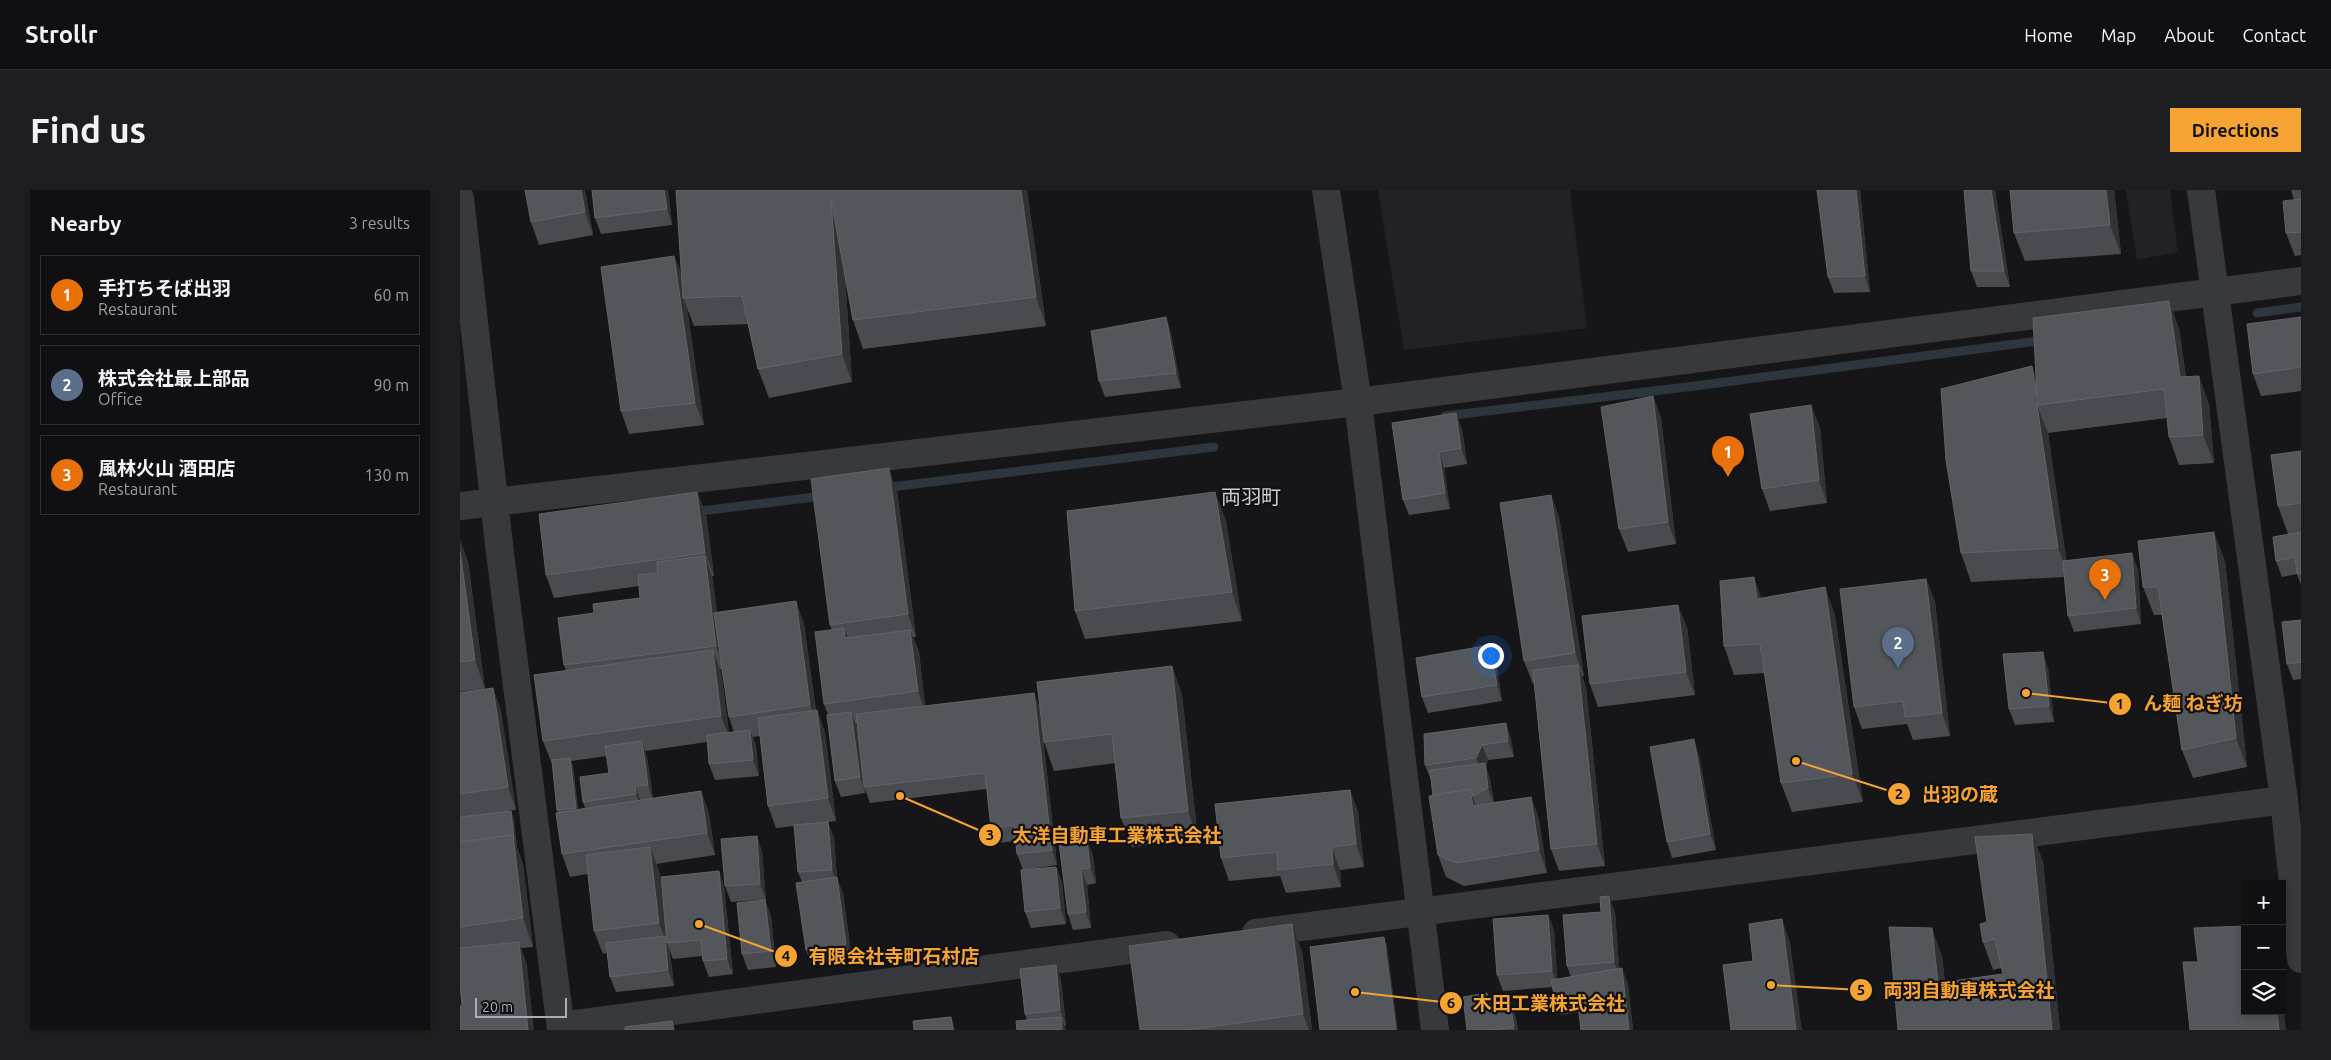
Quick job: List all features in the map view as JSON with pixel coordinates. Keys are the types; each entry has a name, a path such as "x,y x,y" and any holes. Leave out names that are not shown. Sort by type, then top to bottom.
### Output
{"street":[{"path":"1326,190 1358,402 1435,1030"},
{"path":"2201,190 2284,800 2301,959"},
{"path":"460,198 496,500 500,553 561,1028 1189,942"},
{"path":"460,506 496,500 1358,402 2301,281"},
{"path":"1228,937 2284,800"}],"shaded area":[{"path":"1378,190 1570,190 1587,328 1404,350"},
{"path":"2126,190 2170,190 2178,252 2137,260"}],"building":[{"path":"525,190 581,190 585,212 531,222"},
{"path":"592,190 664,190 667,209 595,218"},
{"path":"676,190 1021,190 1036,297 853,320 831,199 842,354 758,369 742,296 683,298"},
{"path":"1817,190 1856,190 1865,276 1828,277"},
{"path":"1964,190 1991,190 2004,271 1971,271"},
{"path":"2010,190 2106,190 2110,225 2014,233"},
{"path":"2301,199 2301,232 2286,233 2283,201"},
{"path":"674,256 695,403 621,411 601,267"},
{"path":"2169,301 2180,377 2199,376 2203,435 2169,437 2164,389 2037,405 2058,548 1961,553 1946,460 1941,389 2032,366 2037,397 2033,318"},
{"path":"1166,317 1176,373 1099,381 1091,331"},
{"path":"2301,317 2301,367 2253,374 2247,324"},
{"path":"1653,396 1668,522 1619,529 1601,407"},
{"path":"1811,405 1819,480 1762,489 1750,414"},
{"path":"1456,413 1461,448 1439,452 1445,493 1403,500 1392,423"},
{"path":"2301,451 2301,503 2278,506 2271,455"},
{"path":"889,468 908,614 830,625 811,479"},
{"path":"697,492 705,553 546,575 539,514"},
{"path":"1215,492 1232,592 1075,611 1067,511"},
{"path":"1551,495 1575,653 1524,661 1500,503"},
{"path":"2214,532 2236,738 2182,750 2158,587 2143,587 2138,541"},
{"path":"2301,532 2301,573 2297,574 2295,557 2276,561 2273,537"},
{"path":"460,551 475,660 460,662"},
{"path":"2132,553 2136,608 2068,616 2063,561"},
{"path":"705,556 716,646 564,665 558,618 594,613 593,604 640,598 638,575 658,573 657,562"},
{"path":"1754,577 1757,599 1825,587 1852,774 1781,783 1760,644 1724,646 1720,581"},
{"path":"1926,579 1942,713 1905,717 1903,701 1854,707 1840,589"},
{"path":"796,601 810,705 729,717 714,613"},
{"path":"1678,605 1686,672 1590,684 1582,616"},
{"path":"2301,620 2301,662 2287,664 2282,622"},
{"path":"844,628 845,638 910,630 918,691 824,704 815,632"},
{"path":"1490,645 1497,685 1422,697 1416,658"},
{"path":"713,650 721,716 543,741 534,675"},
{"path":"2043,652 2049,706 2009,709 2003,654"},
{"path":"1578,665 1597,844 1551,849 1533,670"},
{"path":"1172,666 1188,811 1121,818 1112,734 1044,742 1037,682"},
{"path":"493,688 508,787 460,794 460,693"},
{"path":"1034,693 1052,850 1017,854 1014,825 991,828 985,773 864,787 856,714"},
{"path":"817,710 828,798 768,806 758,718"},
{"path":"851,712 860,777 835,781 827,715"},
{"path":"1506,723 1508,741 1482,745 1476,758 1425,765 1424,734"},
{"path":"750,730 753,760 709,764 707,735"},
{"path":"1694,739 1710,834 1667,842 1650,747"},
{"path":"642,741 648,785 635,786 636,794 583,802 580,777 609,773 605,746"},
{"path":"570,758 576,808 557,810 552,760"},
{"path":"1485,763 1488,788 1473,796 1470,789 1433,795 1430,770"},
{"path":"1470,789 1473,806 1531,797 1539,850 1456,863 1438,855 1429,796"},
{"path":"1350,790 1356,844 1332,847 1333,864 1278,870 1277,852 1221,858 1215,804"},
{"path":"701,791 707,833 562,854 556,813"},
{"path":"511,811 514,839 513,835 460,842 460,817"},
{"path":"828,822 832,870 798,872 794,825"},
{"path":"2032,834 2052,1030 1898,1030 1889,927 1932,928 1938,983 2003,974 1995,939 1983,942 1980,924 1987,922 1975,837"},
{"path":"513,835 523,918 460,927 460,842"},
{"path":"757,836 760,884 725,886 721,839"},
{"path":"1087,840 1090,868 1081,869 1086,912 1068,914 1059,843"},
{"path":"650,847 659,923 594,931 586,855"},
{"path":"1056,867 1060,908 1025,912 1021,870"},
{"path":"719,871 727,959 703,961 701,940 667,943 661,877"},
{"path":"837,877 846,944 806,950 796,883"},
{"path":"1609,896 1614,962 1567,966 1563,915 1601,912 1600,897"},
{"path":"765,900 771,951 742,954 737,903"},
{"path":"1548,915 1552,971 1497,975 1493,919"},
{"path":"1782,919 1796,1030 1731,1030 1723,965 1753,961 1749,924"},
{"path":"1292,924 1303,1014 1187,1030 1140,1030 1129,946"},
{"path":"2241,926 2241,1015 2277,1015 2279,1030 2190,1030 2183,962 2198,962 2194,928"},
{"path":"665,936 668,970 610,977 606,943"},
{"path":"1384,937 1396,1030 1320,1030 1310,947"},
{"path":"519,942 528,1030 460,1030 460,1006 462,1006 460,948"},
{"path":"1056,965 1060,1010 1025,1014 1020,969"},
{"path":"1622,968 1629,1030 1581,1030 1577,996 1555,999 1551,980"},
{"path":"1487,993 1489,1006 1510,1002 1514,1027 1492,1030 1467,1030 1463,997"},
{"path":"951,1017 953,1030 914,1030 913,1021"},
{"path":"1061,1017 1062,1030 1017,1030 1016,1021"},
{"path":"672,1021 674,1030 625,1030 625,1027"}],"waterway":[{"path":"2257,313 2301,307"},
{"path":"1445,416 1695,386 2045,340"},
{"path":"883,488 1214,447"},
{"path":"692,512 823,496"}],"place":[{"name":"手打ちそば出羽","path":"1728,477"},
{"name":"風林火山 酒田店","path":"2105,600"},
{"name":"株式会社最上部品","path":"1898,668"},
{"name":"ん麺 ねぎ坊","path":"2026,693"},
{"name":"出羽の蔵","path":"1796,761"},
{"name":"太洋自動車工業株式会社","path":"900,796"},
{"name":"有限会社寺町石村店","path":"699,924"},
{"name":"両羽自動車株式会社","path":"1771,985"},
{"name":"木田工業株式会社","path":"1355,992"}],"district":[{"name":"両羽町","path":"1251,497"}]}
